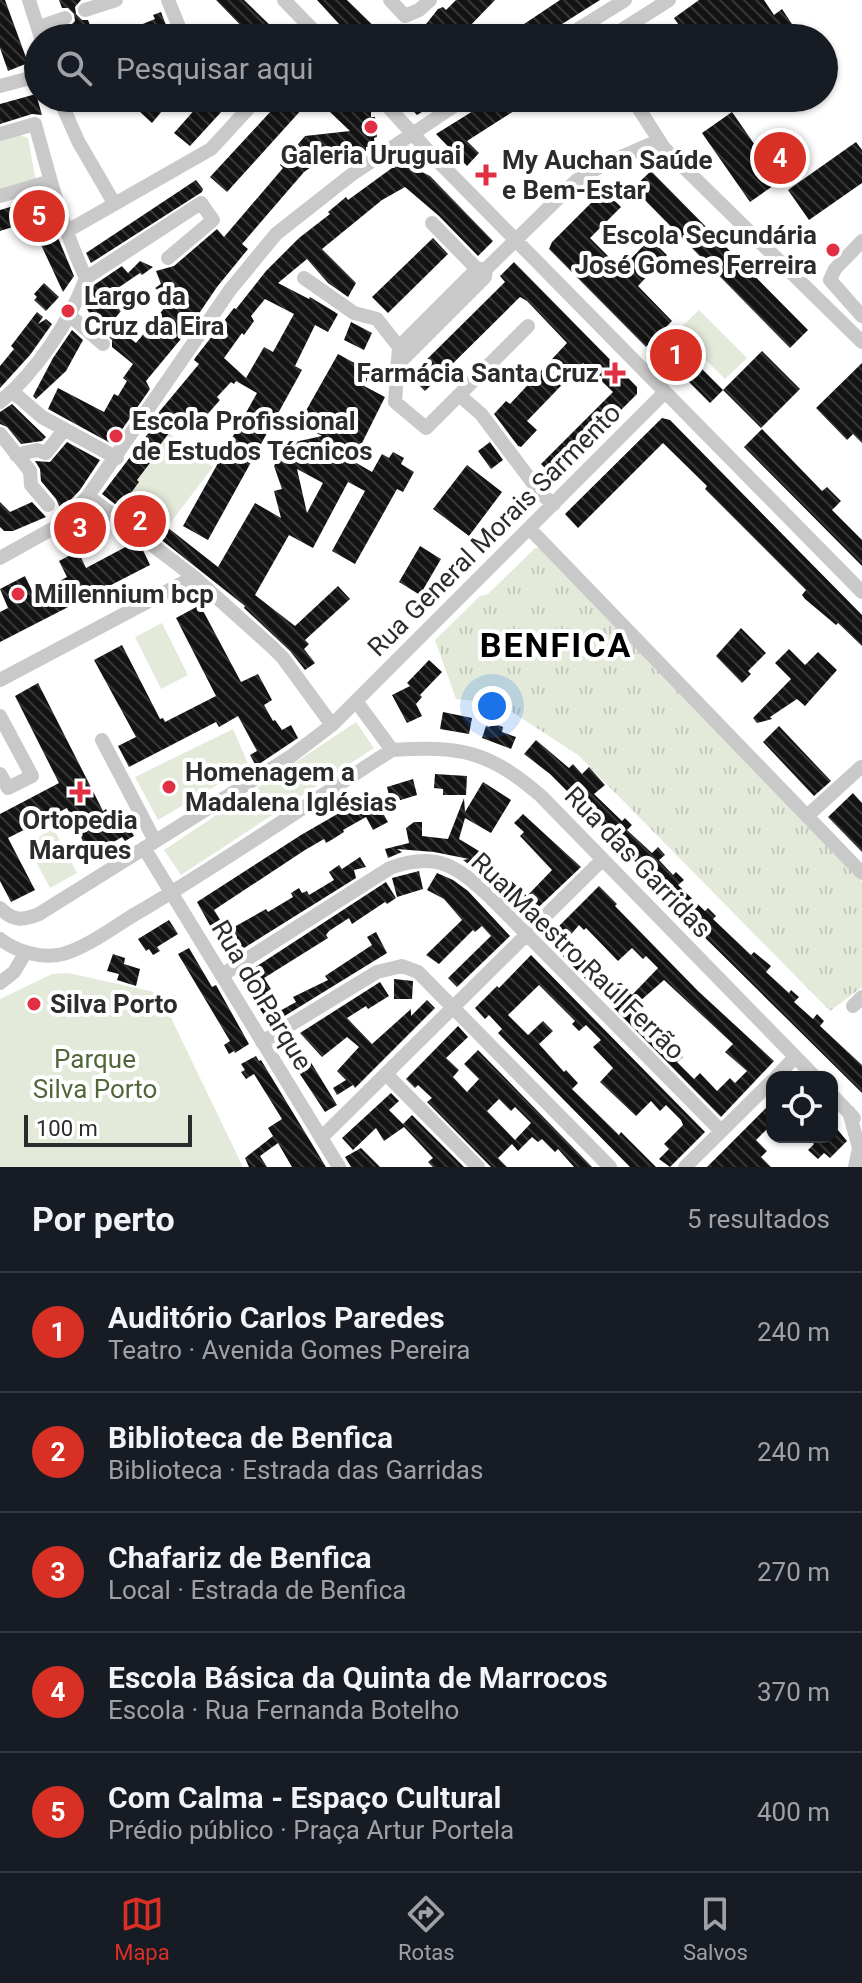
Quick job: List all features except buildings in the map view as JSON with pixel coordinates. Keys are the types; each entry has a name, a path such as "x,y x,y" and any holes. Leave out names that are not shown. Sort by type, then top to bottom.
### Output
{"street":[{"path":"29,0 37,24"},
{"path":"85,10 116,0"},
{"path":"168,0 178,24"},
{"path":"284,0 306,24"},
{"path":"390,0 405,16 419,10 430,0"},
{"path":"588,23 625,0"},
{"path":"631,24 669,0"},
{"path":"54,24 65,18"},
{"path":"0,86 24,80"},
{"path":"65,112 78,141 114,203"},
{"path":"69,230 211,149 245,112"},
{"path":"393,112 862,592"},
{"path":"2,551 61,524 88,496 257,254 299,215 445,112"},
{"path":"640,112 658,141 862,342"},
{"path":"0,134 35,124 69,230 71,246 86,278"},
{"path":"528,326 426,428 395,402 399,347 577,180 658,141"},
{"path":"0,196 51,181"},
{"path":"0,402 41,360 86,278 201,203 213,220 168,258"},
{"path":"397,365 485,277 482,269 432,223"},
{"path":"862,241 835,269 830,280 862,316"},
{"path":"304,278 354,313 377,319 399,347"},
{"path":"68,314 103,344"},
{"path":"13,392 42,417 117,458"},
{"name":"Rua General Morais Sarmento","path":"1,908 16,919 39,914 290,757 332,725 665,392"},
{"path":"459,395 481,414 542,495 554,504"},
{"path":"16,455 37,450 46,453 64,430"},
{"path":"0,434 30,471 31,485 48,505"},
{"path":"88,496 194,577 283,658 332,725"},
{"path":"529,528 862,873"},
{"path":"0,680 194,577"},
{"path":"0,939 26,952 51,956 71,951 171,892 392,750 356,701"},
{"path":"0,716 32,776 8,788 0,774"},
{"name":"Rua do Parque","path":"102,740 171,892 338,1167"},
{"name":"Rua das Garridas","path":"392,750 462,750 489,759 520,778 809,1071"},
{"path":"807,816 861,767"},
{"path":"321,1138 602,860"},
{"name":"Rua Maestro Raúl Ferrão","path":"222,975 390,868 410,861 444,863 465,874 721,1131"},
{"path":"0,983 14,972 26,952"},
{"path":"262,1042 377,972 402,966 418,972 610,1167"},
{"path":"782,1071 795,1057"},
{"path":"386,1074 478,1167"},
{"path":"685,1167 766,1087"},
{"path":"838,1100 856,1115 862,1127"},
{"path":"855,1167 859,1148 856,1115"}],"green space":[{"path":"20,135 28,138 36,181 0,192 0,141"},
{"path":"699,310 747,358 725,379 677,331"},
{"path":"169,433 213,467 161,535 145,522 147,519 140,513 137,517 122,505"},
{"path":"535,548 541,548 862,882 862,987 830,1011 578,755 509,710 485,702 456,699 435,640"},
{"path":"162,623 188,675 161,689 135,637"},
{"path":"356,722 374,748 181,875 164,850"},
{"path":"233,729 249,766 158,820 135,777"},
{"path":"53,828 77,873 50,888 27,845"},
{"name":"Parque Silva Porto","path":"68,973 159,993 243,1167 0,1167 0,999 52,974"}],"place":[{"name":"Galeria Uruguai","path":"371,127"},
{"name":"Escola Básica da Quinta de Marrocos","path":"780,158"},
{"name":"My Auchan Saúde e Bem-Estar","path":"486,175"},
{"name":"Com Calma - Espaço Cultural","path":"39,216"},
{"name":"Escola Secundária José Gomes Ferreira","path":"833,250"},
{"name":"Largo da Cruz da Eira","path":"68,311"},
{"name":"Auditório Carlos Paredes","path":"676,355"},
{"name":"Farmácia Santa Cruz","path":"615,373"},
{"name":"Escola Profissional de Estudos Técnicos","path":"116,436"},
{"name":"Biblioteca de Benfica","path":"140,521"},
{"name":"Chafariz de Benfica","path":"80,528"},
{"name":"Millennium bcp","path":"18,594"},
{"name":"Homenagem a Madalena Iglésias","path":"169,787"},
{"name":"Ortopedia Marques","path":"80,792"},
{"name":"Silva Porto","path":"34,1004"}],"district":[{"name":"BENFICA","path":"556,645"}]}
